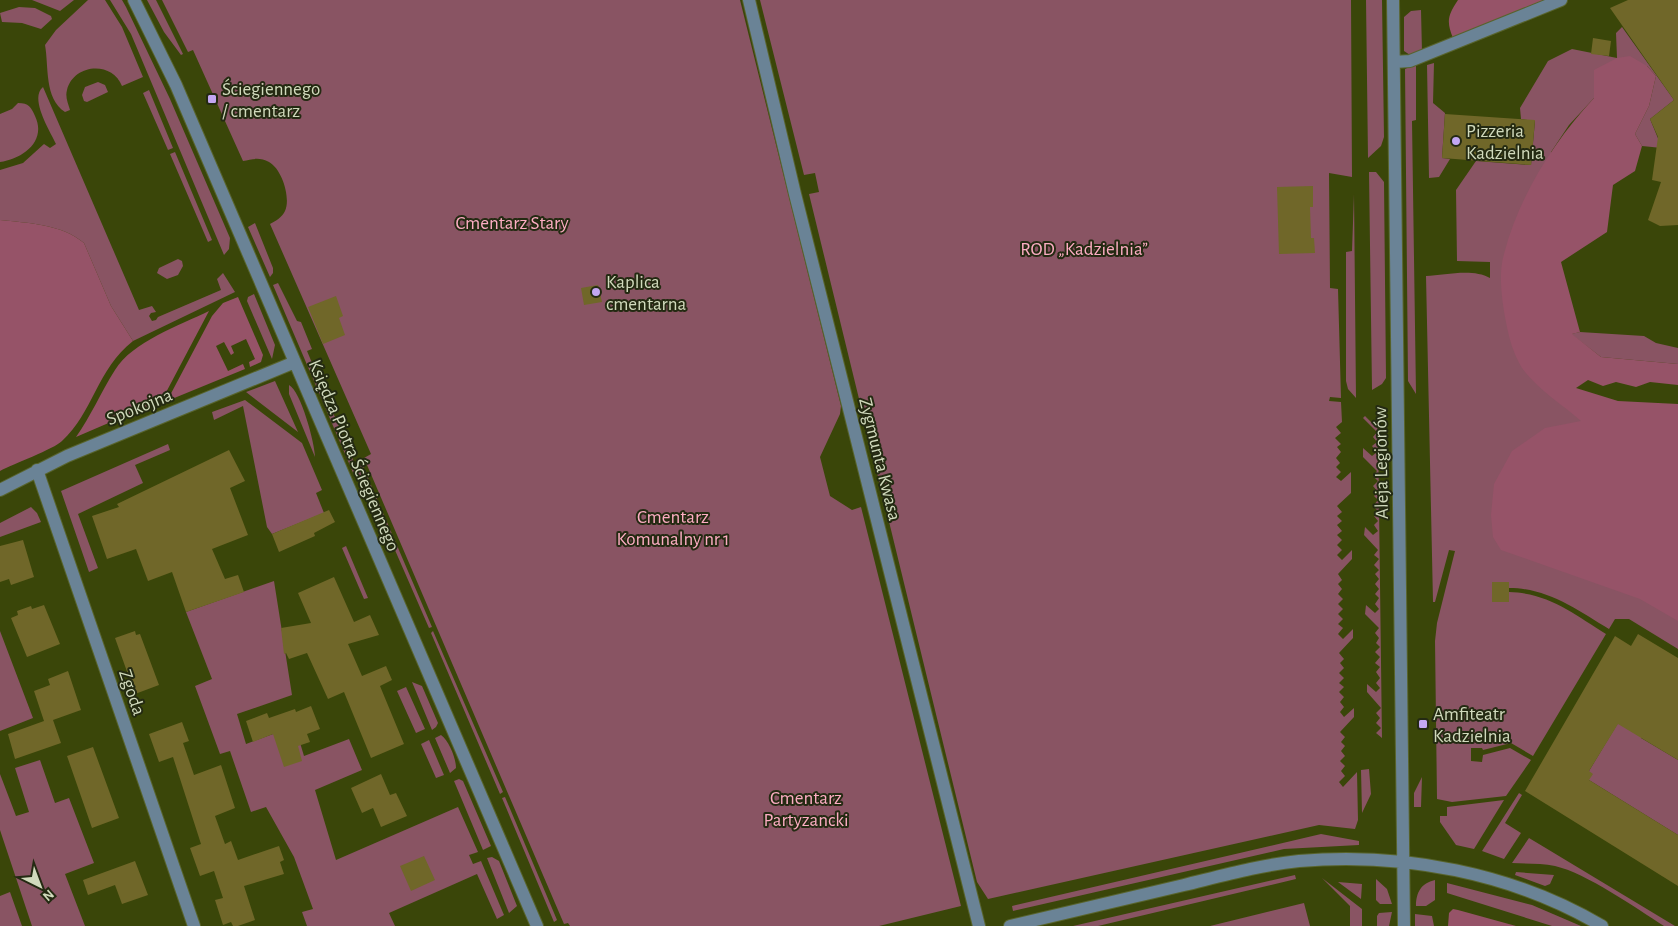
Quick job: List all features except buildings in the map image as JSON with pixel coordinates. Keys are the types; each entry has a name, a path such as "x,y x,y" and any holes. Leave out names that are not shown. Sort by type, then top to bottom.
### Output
{"street":[{"name":"Księdza Piotra Ściegiennego","path":"134,0 169,69 537,926"},
{"name":"Zygmunta Kwasa","path":"749,0 795,194 979,926"},
{"name":"Aleja Legionów","path":"1393,0 1404,926"},
{"path":"1394,62 1417,59 1561,0"},
{"name":"Spokojna","path":"0,490 37,470 295,362"},
{"name":"Zgoda","path":"37,470 194,926"},
{"path":"1010,926 1214,878 1297,862 1329,859 1402,862 1435,866 1498,881 1554,902 1602,926"}],"green space":[{"path":"32,0 74,0 60,11"},
{"path":"88,0 105,0 122,27 143,77 122,86 110,72 93,68 84,70 71,81 66,95 70,110 65,112 58,106 50,90 45,45 56,30"},
{"path":"110,0 122,0 170,99 230,238 229,249 224,255 131,34"},
{"path":"147,0 156,0 183,54 181,55 164,32"},
{"name":"Cmentarz Stary","path":"162,0 740,0 841,406 840,414 820,457 830,496 852,510 861,507 961,906 879,926 570,926 568,923 564,924 364,458 371,454 270,224 282,215 287,205 286,192 281,177 274,166 266,160 243,161 193,50 188,52"},
{"name":"ROD „Kadzielnia”","path":"760,0 1351,0 1352,177 1329,173 1330,288 1338,289 1341,398 1330,397 1329,401 1341,402 1342,422 1336,427 1341,433 1335,438 1341,444 1337,447 1341,452 1336,458 1340,463 1336,467 1341,472 1336,477 1341,481 1351,472 1351,493 1337,506 1342,512 1337,516 1342,521 1337,525 1342,531 1337,535 1342,540 1337,545 1342,550 1337,555 1342,560 1352,550 1352,559 1338,574 1342,580 1338,584 1342,589 1338,594 1343,599 1338,604 1343,609 1338,614 1343,619 1338,624 1343,628 1338,634 1343,639 1353,629 1353,638 1339,653 1344,659 1340,663 1344,668 1339,673 1344,678 1339,683 1344,687 1339,692 1344,697 1340,702 1344,707 1340,712 1344,717 1354,708 1354,717 1340,732 1345,737 1341,742 1345,746 1341,751 1345,756 1340,761 1345,766 1341,771 1345,776 1339,782 1343,787 1357,772 1358,820 1355,829 1319,825 988,899 977,882 809,194 819,192 815,173 804,175"},
{"path":"1366,0 1382,0 1384,137 1381,146 1368,158"},
{"path":"19,7 35,8 51,16 52,19 41,29 22,23 2,22 0,13"},
{"path":"1421,10 1422,52 1410,55 1404,51 1404,17 1411,11"},
{"path":"1622,27 1674,100 1650,119 1662,148 1642,146 1635,134 1649,106 1656,76 1647,66 1594,98 1569,125 1551,152 1551,384 1615,407 1678,410 1678,649 1629,619 1615,619 1609,629 1562,601 1537,592 1509,588 1509,592 1523,593 1549,600 1606,634 1533,756 1511,743 1483,750 1482,748 1471,748 1471,761 1482,762 1483,755 1510,748 1531,760 1506,796 1452,802 1437,799 1435,641 1437,623 1455,551 1449,550 1435,602 1433,602 1426,276 1476,273 1490,278 1490,262 1457,261 1456,190 1476,161 1531,165 1535,121 1521,119 1520,108 1548,61 1572,49 1617,58 1616,33"},
{"path":"1434,63 1433,103 1445,113 1442,158 1450,159 1439,177 1429,178 1427,65"},
{"path":"1416,64 1416,120 1412,121 1416,394 1408,381 1405,69"},
{"path":"98,82 105,85 108,92 87,102 84,101 82,95 85,87"},
{"path":"43,87 139,310 152,306 156,312 151,313 149,316 152,321 156,320 158,317 221,290 217,279 223,273 235,292 133,341 111,306 84,243 55,228 0,220 0,170 23,163 44,144 50,148 56,144 39,106 39,92"},
{"path":"149,90 173,148 168,150 143,93"},
{"path":"18,103 25,104 31,108 38,125 38,133 31,147 24,153 0,162 0,114 12,109"},
{"path":"175,152 212,240 208,242 170,154"},
{"path":"1369,172 1376,172 1384,182 1386,378 1382,384 1372,390"},
{"path":"1354,194 1356,398 1348,389 1346,381 1346,252 1352,251"},
{"path":"255,223 273,268 273,273 270,277 248,227"},
{"path":"178,259 182,261 183,266 178,275 167,279 157,273 159,268"},
{"path":"278,283 297,321 301,322 312,349 307,351 356,467 362,464 369,480 365,482 354,475 273,285"},
{"path":"254,294 275,345 272,359 247,301 248,297"},
{"path":"1580,332 1644,336 1656,343 1678,348 1678,364 1601,357 1571,334"},
{"path":"275,381 298,432 246,392"},
{"path":"289,385 294,389 302,407 313,441 315,457 289,394"},
{"path":"245,400 302,443 322,490 316,493 324,513 272,534 267,527 243,406 214,420 212,412"},
{"path":"1365,416 1378,429 1382,738 1376,733 1381,728 1376,723 1380,718 1376,713 1381,708 1367,692 1367,684 1376,692 1380,688 1376,683 1380,678 1376,672 1380,667 1375,663 1380,657 1375,652 1380,647 1376,643 1379,638 1375,633 1379,628 1365,614 1366,605 1375,613 1379,609 1375,604 1379,598 1375,594 1379,589 1375,584 1379,579 1375,574 1379,570 1374,565 1379,559 1374,555 1378,550 1364,535 1365,527 1373,535 1378,531 1374,525 1378,521 1374,516 1378,511 1373,506 1378,500 1374,496 1378,492 1373,486 1378,481 1373,476 1377,471 1363,457 1363,448 1372,456 1377,452 1372,446 1377,442 1373,437 1377,432 1363,418"},
{"path":"168,444 170,450 135,465 143,483 78,514 98,568 89,572 61,491"},
{"path":"371,485 432,627 429,628 367,486"},
{"path":"31,507 37,513 41,522 0,537 0,523"},
{"path":"346,546 368,598 364,599 342,548"},
{"path":"274,581 292,695 237,714 246,744 295,726 304,756 349,739 362,770 315,790 336,860 458,807 478,852 469,855 473,864 481,861 504,915 497,919 477,874 389,913 395,926 307,926 302,912 313,909 294,857 266,807 251,812 230,751 220,754 195,686 212,679 186,612"},
{"path":"0,631 33,718 0,731"},
{"path":"433,631 503,792 500,794 431,633"},
{"path":"1650,670 1678,676 1641,738 1678,760 1678,835 1589,780 1589,771"},
{"path":"412,682 422,686 438,723 432,730"},
{"path":"406,687 425,729 416,733 397,691"},
{"path":"441,735 452,750 455,759 456,768 450,773 435,738"},
{"path":"429,740 444,775 436,778 421,744"},
{"path":"40,760 55,803 69,798 94,863 65,874 85,926 32,926 0,830 0,774 16,816 29,812 15,768"},
{"path":"1369,769 1371,794 1362,813 1361,770"},
{"path":"1422,777 1421,807 1414,807 1414,793"},
{"path":"459,779 463,781 491,846 483,850 454,781"},
{"path":"1519,793 1522,795 1505,823 1521,833 1504,859 1482,851"},
{"path":"505,797 557,920 554,922 502,798"},
{"path":"1504,800 1474,849 1456,845 1440,822 1440,816 1447,816 1447,807"},
{"path":"1321,834 1359,841 1359,845 1284,849 1013,911 1012,906"},
{"path":"1529,838 1675,926 1664,926 1596,883 1567,870 1550,865 1512,863"},
{"path":"492,857 499,861 517,906 509,913 487,858"},
{"path":"1516,872 1554,875 1550,884 1545,886 1515,875"},
{"path":"1295,875 1296,879 1098,926 1073,926"},
{"path":"1322,878 1362,909 1362,926 1350,926 1350,906"},
{"path":"1376,879 1387,889 1392,904 1380,904 1376,900"},
{"path":"1435,880 1435,900 1426,906 1416,906 1420,889 1430,881"},
{"path":"1338,882 1362,884 1361,899"},
{"path":"1447,883 1532,905 1581,926 1552,926 1447,893"},
{"path":"10,892 22,926 0,926 0,896"},
{"path":"1304,903 1310,926 1210,926"},
{"path":"1392,912 1389,926 1377,926 1377,916 1379,913"},
{"path":"1415,914 1432,916 1434,926 1415,926"}],"shaded area":[{"path":"1458,0 1550,0 1453,38 1449,27 1449,18"},
{"path":"1630,56 1647,66 1656,76 1649,106 1635,134 1642,146 1635,171 1613,185 1607,232 1561,262 1580,332 1572,334 1601,357 1678,364 1678,385 1650,382 1636,387 1616,382 1603,386 1588,380 1576,388 1618,401 1678,404 1678,621 1640,599 1501,550 1493,537 1491,515 1494,484 1512,451 1545,428 1581,421 1528,376 1514,351 1502,297 1501,279 1504,254 1519,211 1540,170 1565,132 1594,98 1594,70 1617,58"},
{"path":"0,220 55,228 84,243 111,306 133,341 111,364 81,418 62,441 51,448 0,471"},
{"path":"238,297 263,355 261,362 250,367 249,362 255,359 246,339 231,346 234,353 231,355 224,342 216,346 228,371 243,364 245,369 167,401 212,316 223,303"},
{"path":"209,311 162,400 76,437 110,378 123,360 133,351 158,335"},
{"path":"1453,909 1516,926 1448,926 1449,913"}],"place":[{"name":"Ściegiennego / cmentarz","path":"212,99"},
{"name":"Pizzeria Kadzielnia","path":"1456,141"},
{"name":"Kaplica cmentarna","path":"596,292"},
{"name":"Amfiteatr Kadzielnia","path":"1423,724"}],"park label":[{"name":"Cmentarz Komunalny nr 1","path":"673,527"},
{"name":"Cmentarz Partyzancki","path":"806,808"}]}
